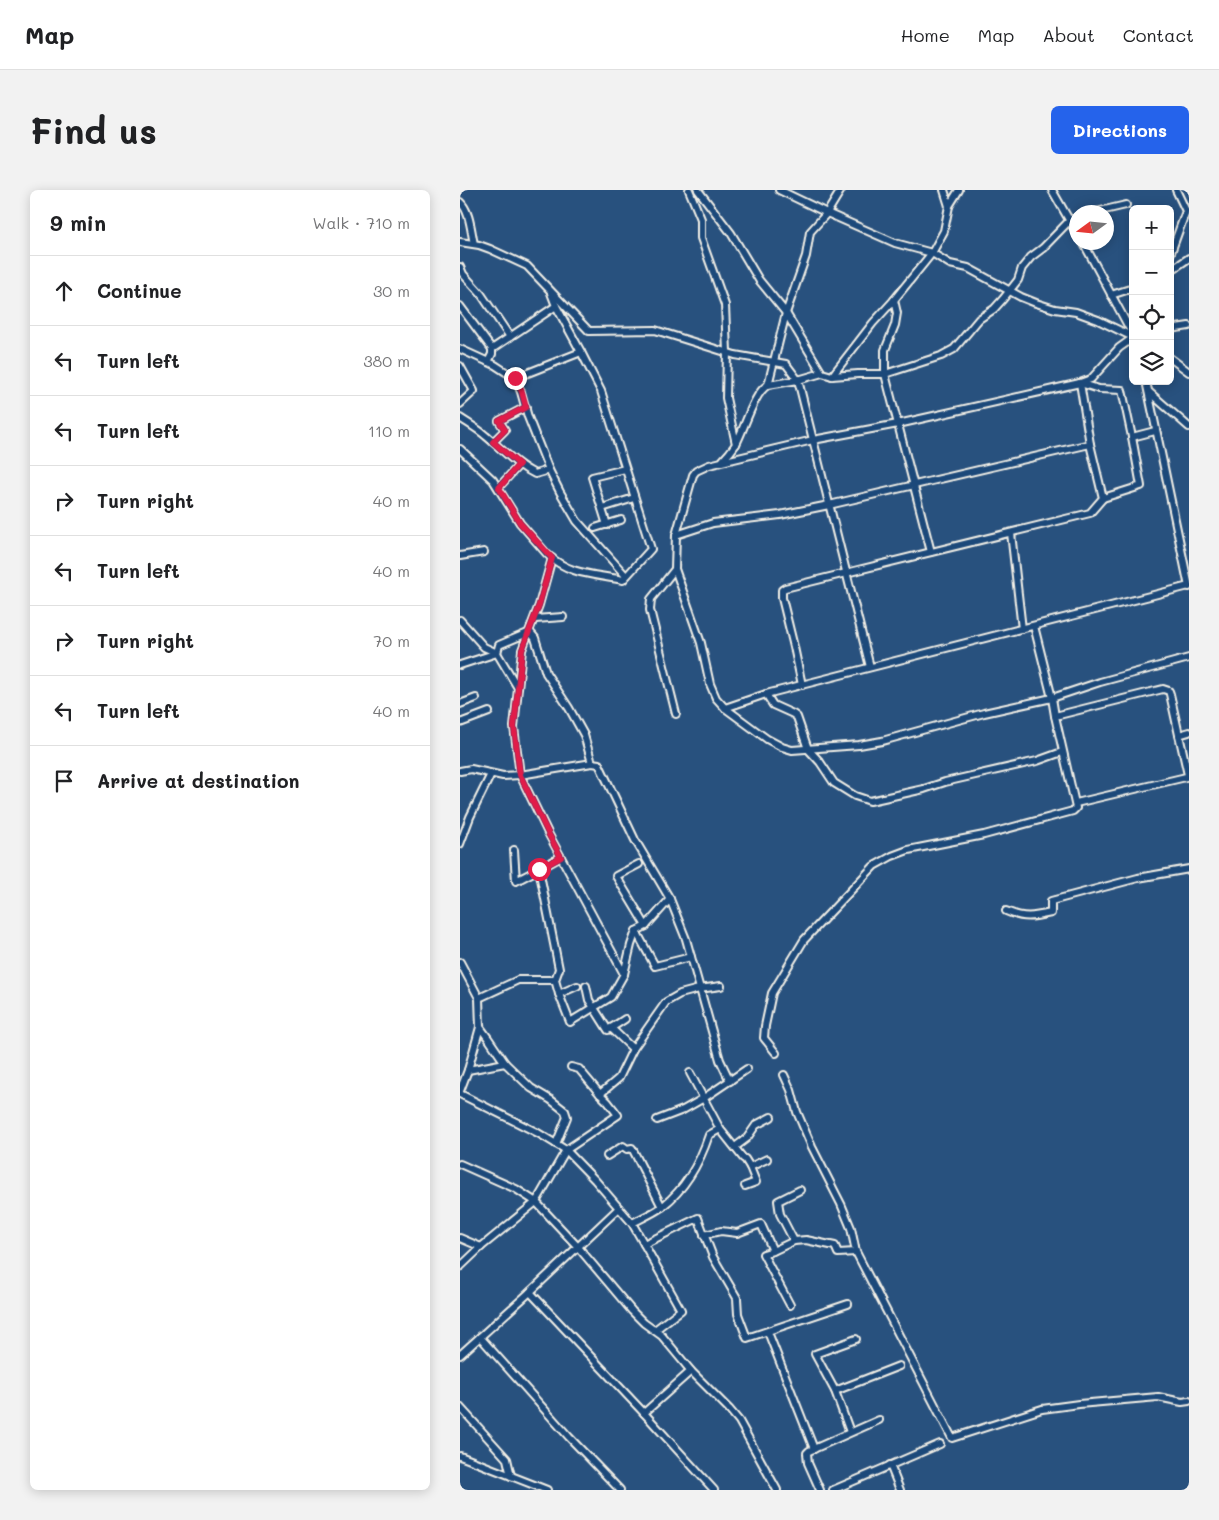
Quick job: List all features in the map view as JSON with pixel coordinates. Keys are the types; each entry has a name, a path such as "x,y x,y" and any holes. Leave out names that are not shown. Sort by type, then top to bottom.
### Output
{"street":[{"path":"689,190 701,219 701,238 725,305 726,398 736,444"},
{"path":"698,190 731,233 759,280 786,313 822,373"},
{"path":"779,190 895,243 932,252 950,264 968,268 1036,303 1055,309 1076,312 1129,335"},
{"path":"768,385 786,313 806,256 810,232 827,213 841,190"},
{"path":"944,190 949,206"},
{"path":"832,376 932,252 944,230 949,206 959,190"},
{"path":"1052,190 1069,216"},
{"path":"1172,250 1186,211 1176,190"},
{"path":"460,202 467,213 474,244"},
{"path":"1114,208 1126,205"},
{"path":"722,461 736,444 758,396 768,385 798,380 822,373 832,376 886,374 941,356 954,349 979,319 994,309 1010,290 1018,280 1022,268 1031,257 1043,248 1069,221"},
{"path":"460,242 490,249 528,266 589,331 655,330 727,352 786,364 798,380 870,667"},
{"path":"1086,250 1129,329"},
{"path":"1174,268 1189,258"},
{"path":"460,267 461,276 481,294 510,336"},
{"path":"1111,294 1129,289"},
{"path":"460,449 493,480 520,523 552,558 572,571 623,580 650,550 601,391 549,290"},
{"path":"894,300 895,325 885,350 886,374 931,552"},
{"path":"460,306 492,349 488,362"},
{"path":"492,349 556,306"},
{"path":"1174,328 1189,326"},
{"path":"1129,340 1119,348 1091,379 898,424 813,440 722,461 702,468 693,475 676,535 675,569 700,643 712,692 725,708 767,739 792,750 859,745 882,741 984,713 1052,698 1100,682 1189,658"},
{"path":"460,349 488,362 515,378 522,392 548,470 560,492 577,521 626,576"},
{"path":"515,378 581,352"},
{"path":"1174,361 1189,372"},
{"path":"460,366 474,391 460,404"},
{"path":"802,685 782,598 782,590 785,588 1090,513 1103,498 1141,486 1122,390 1099,389 1080,382"},
{"path":"1080,382 1090,444 1103,498"},
{"path":"725,708 766,694 1189,586 1155,431 1147,385"},
{"path":"1149,392 1189,427"},
{"path":"493,442 505,430 499,421 526,407"},
{"path":"460,418 519,464 535,474 548,470"},
{"path":"1132,437 1155,431"},
{"path":"676,535 713,523 780,515 829,505 1090,444"},
{"path":"499,488 519,464"},
{"path":"607,525 592,477 625,469"},
{"path":"602,508 634,498"},
{"path":"595,528 621,520"},
{"path":"1011,533 1022,629"},
{"path":"460,556 484,552"},
{"path":"552,558 535,619 522,650 514,727 520,775 548,833 624,974"},
{"path":"675,569 651,599 650,610 676,714"},
{"path":"535,619 563,617"},
{"path":"461,623 484,647 496,653 519,689"},
{"path":"776,1053 764,1038 772,992 804,940 874,866 908,850 984,835 1073,811 1076,808 1034,626"},
{"path":"496,653 499,645 530,632"},
{"path":"530,632 535,638 546,673 584,735 592,763"},
{"path":"460,665 496,653"},
{"path":"1055,716 1163,689 1169,691 1170,694 1188,775 1076,802"},
{"path":"766,694 774,705 794,714 808,749 820,762 834,783 855,796 870,800 924,790 945,782 1036,761 1062,752"},
{"path":"460,704 476,698"},
{"path":"460,723 490,712"},
{"path":"1179,735 1189,732"},
{"path":"460,770 471,770 503,776 592,763 599,764 635,840 670,899 686,939 720,1060 730,1081"},
{"path":"460,844 470,817 491,774"},
{"path":"514,850 516,881 561,857"},
{"path":"638,864 616,876 646,926"},
{"path":"539,869 559,969 555,980 570,1022 611,997 624,974 630,945 636,931 646,926 670,899"},
{"path":"1006,911 1017,916 1029,917 1051,913 1052,901 1138,878 1189,869"},
{"path":"636,931 655,966 691,957"},
{"path":"460,962 479,998 480,1027 460,1093 538,1133 566,1150 632,1223 681,1310 655,1330"},
{"path":"479,998 518,980 555,980"},
{"path":"559,994 577,986"},
{"path":"586,986 590,1000 608,1030 625,1019"},
{"path":"600,1094 619,1078 633,1049 666,1002 680,994 721,986"},
{"path":"480,1027 505,1063 535,1090 565,1111 567,1117 556,1144"},
{"path":"611,1028 633,1049"},
{"path":"468,1070 505,1063"},
{"path":"460,1267 481,1247 536,1202 566,1150 618,1115 579,1069 571,1067"},
{"path":"657,1120 683,1110 747,1069"},
{"path":"690,1074 720,1129 750,1168 756,1182 745,1186"},
{"path":"784,1075 812,1147 851,1228 856,1252 952,1438 1042,1409 1158,1397 1189,1402"},
{"path":"735,1147 747,1138 756,1125 771,1117"},
{"path":"632,1223 662,1207 684,1186 702,1154 709,1135 720,1129"},
{"path":"607,1156 623,1146 632,1148 662,1207"},
{"path":"750,1168 767,1159"},
{"path":"460,1164 516,1189 536,1202 578,1247 632,1311 644,1323 662,1336 691,1371 729,1409 739,1421 778,1490"},
{"path":"794,1241 780,1214 778,1201 800,1190"},
{"path":"460,1355 619,1208"},
{"path":"644,1244 698,1218 713,1257 737,1298 738,1314 747,1338 848,1304"},
{"path":"704,1235 721,1231 737,1233 761,1224 774,1251"},
{"path":"460,1238 481,1247"},
{"path":"790,1305 763,1254 794,1241 806,1240 835,1246 840,1254 856,1252"},
{"path":"530,1292 714,1490"},
{"path":"768,1332 814,1448"},
{"path":"480,1337 569,1437 620,1490"},
{"path":"850,1432 835,1391 815,1354 856,1339"},
{"path":"835,1391 899,1366"},
{"path":"644,1413 691,1371"},
{"path":"460,1407 507,1458 511,1476"},
{"path":"820,1490 807,1457 809,1451 880,1420"},
{"path":"833,1490 940,1444"},
{"path":"460,1456 547,1490"},
{"path":"890,1465 900,1490"}],"route":[{"path":"515,378 522,392 526,407 499,421 505,430 493,442 519,464 499,488 520,523 552,558 535,619 522,650 514,727 520,775 561,857 539,869"}]}
